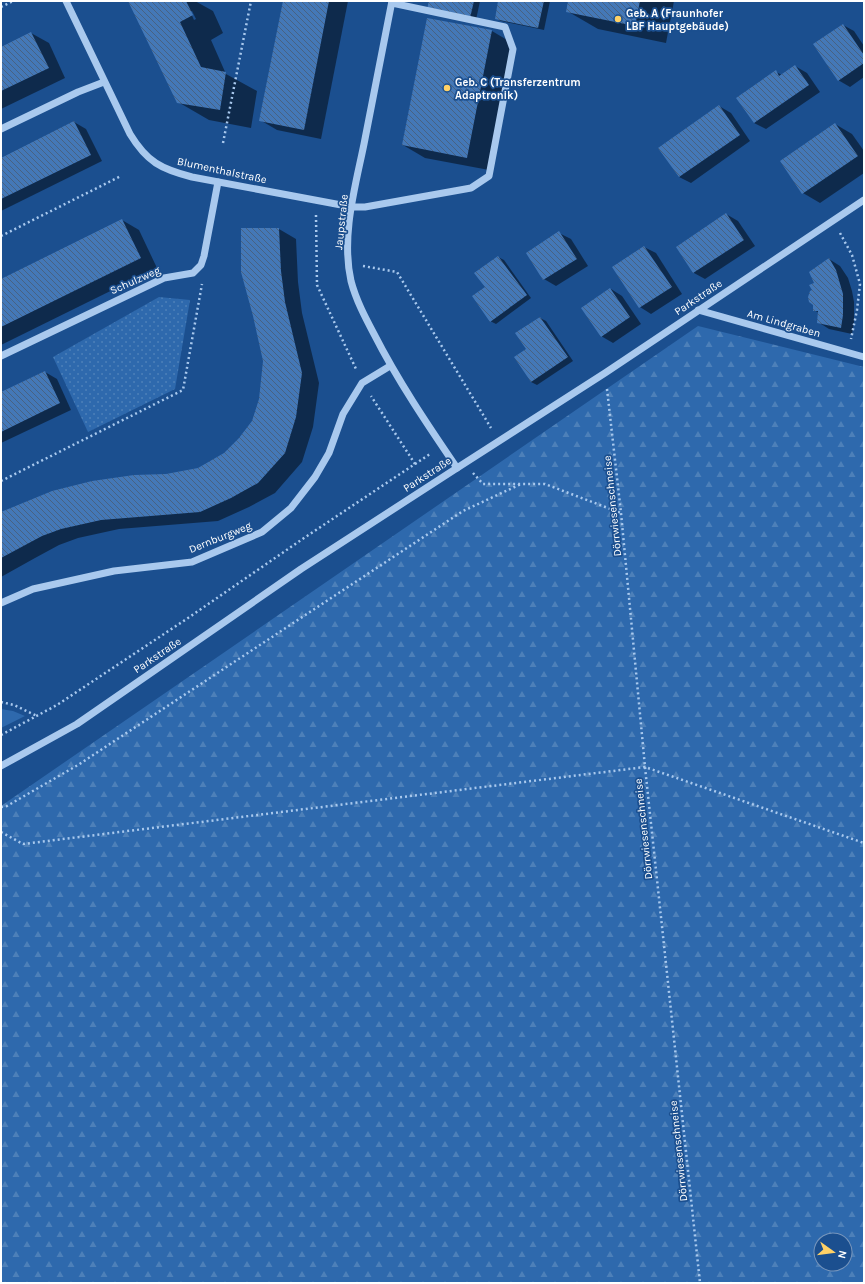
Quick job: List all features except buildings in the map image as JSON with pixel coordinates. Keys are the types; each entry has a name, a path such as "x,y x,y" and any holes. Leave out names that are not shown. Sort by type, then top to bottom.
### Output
{"street":[{"name":"Blumenthalstraße","path":"66,1 130,134 138,148 148,158 161,167 177,173 352,207 365,207 471,188 489,176 513,49 505,26 392,2"},
{"name":"Jaupstraße","path":"392,2 352,207 348,242 348,262 351,282 364,314 390,366 457,468"},
{"path":"1,129 78,92 104,82"},
{"path":"194,273 201,265 204,256 218,182"},
{"name":"Parkstraße","path":"1,766 76,724 301,570 605,373 864,200"},
{"name":"Schulzweg","path":"1,356 164,278 194,273"},
{"name":"Am Lindgraben","path":"698,310 864,356"},
{"name":"Dernburgweg","path":"1,603 33,589 114,571 192,562 262,532 291,508 315,477 329,453 343,414 362,383 390,366"}],"path":[{"path":"1,7 13,1"},
{"path":"224,143 251,1"},
{"path":"1,236 121,176"},
{"path":"1,735 57,705 415,464 362,383 317,284 316,200"},
{"path":"833,220 852,255 860,284 858,310 848,352"},
{"path":"363,267 397,272 498,441"},
{"path":"1,481 183,390 202,283 194,273"},
{"name":"Dörrwiesenschneise","path":"605,373 621,513 645,767 700,1283"},
{"path":"464,463 483,484 546,484 621,513"},
{"path":"1,807 6,806 78,765 463,511 521,484"},
{"path":"1,702 14,705 37,716"},
{"path":"1,832 23,844 645,767 864,843"}],"green space":[{"path":"159,297 190,300 175,389 88,432 53,357"},
{"path":"698,326 864,367 864,1283 1,1283 1,806"},
{"path":"1,709 13,711 25,716 1,728"}],"place":[{"name":"Geb. A (Fraunhofer LBF Hauptgebäude)","path":"618,19"},
{"name":"Geb. C (Transferzentrum Adaptronik)","path":"447,88"}]}
